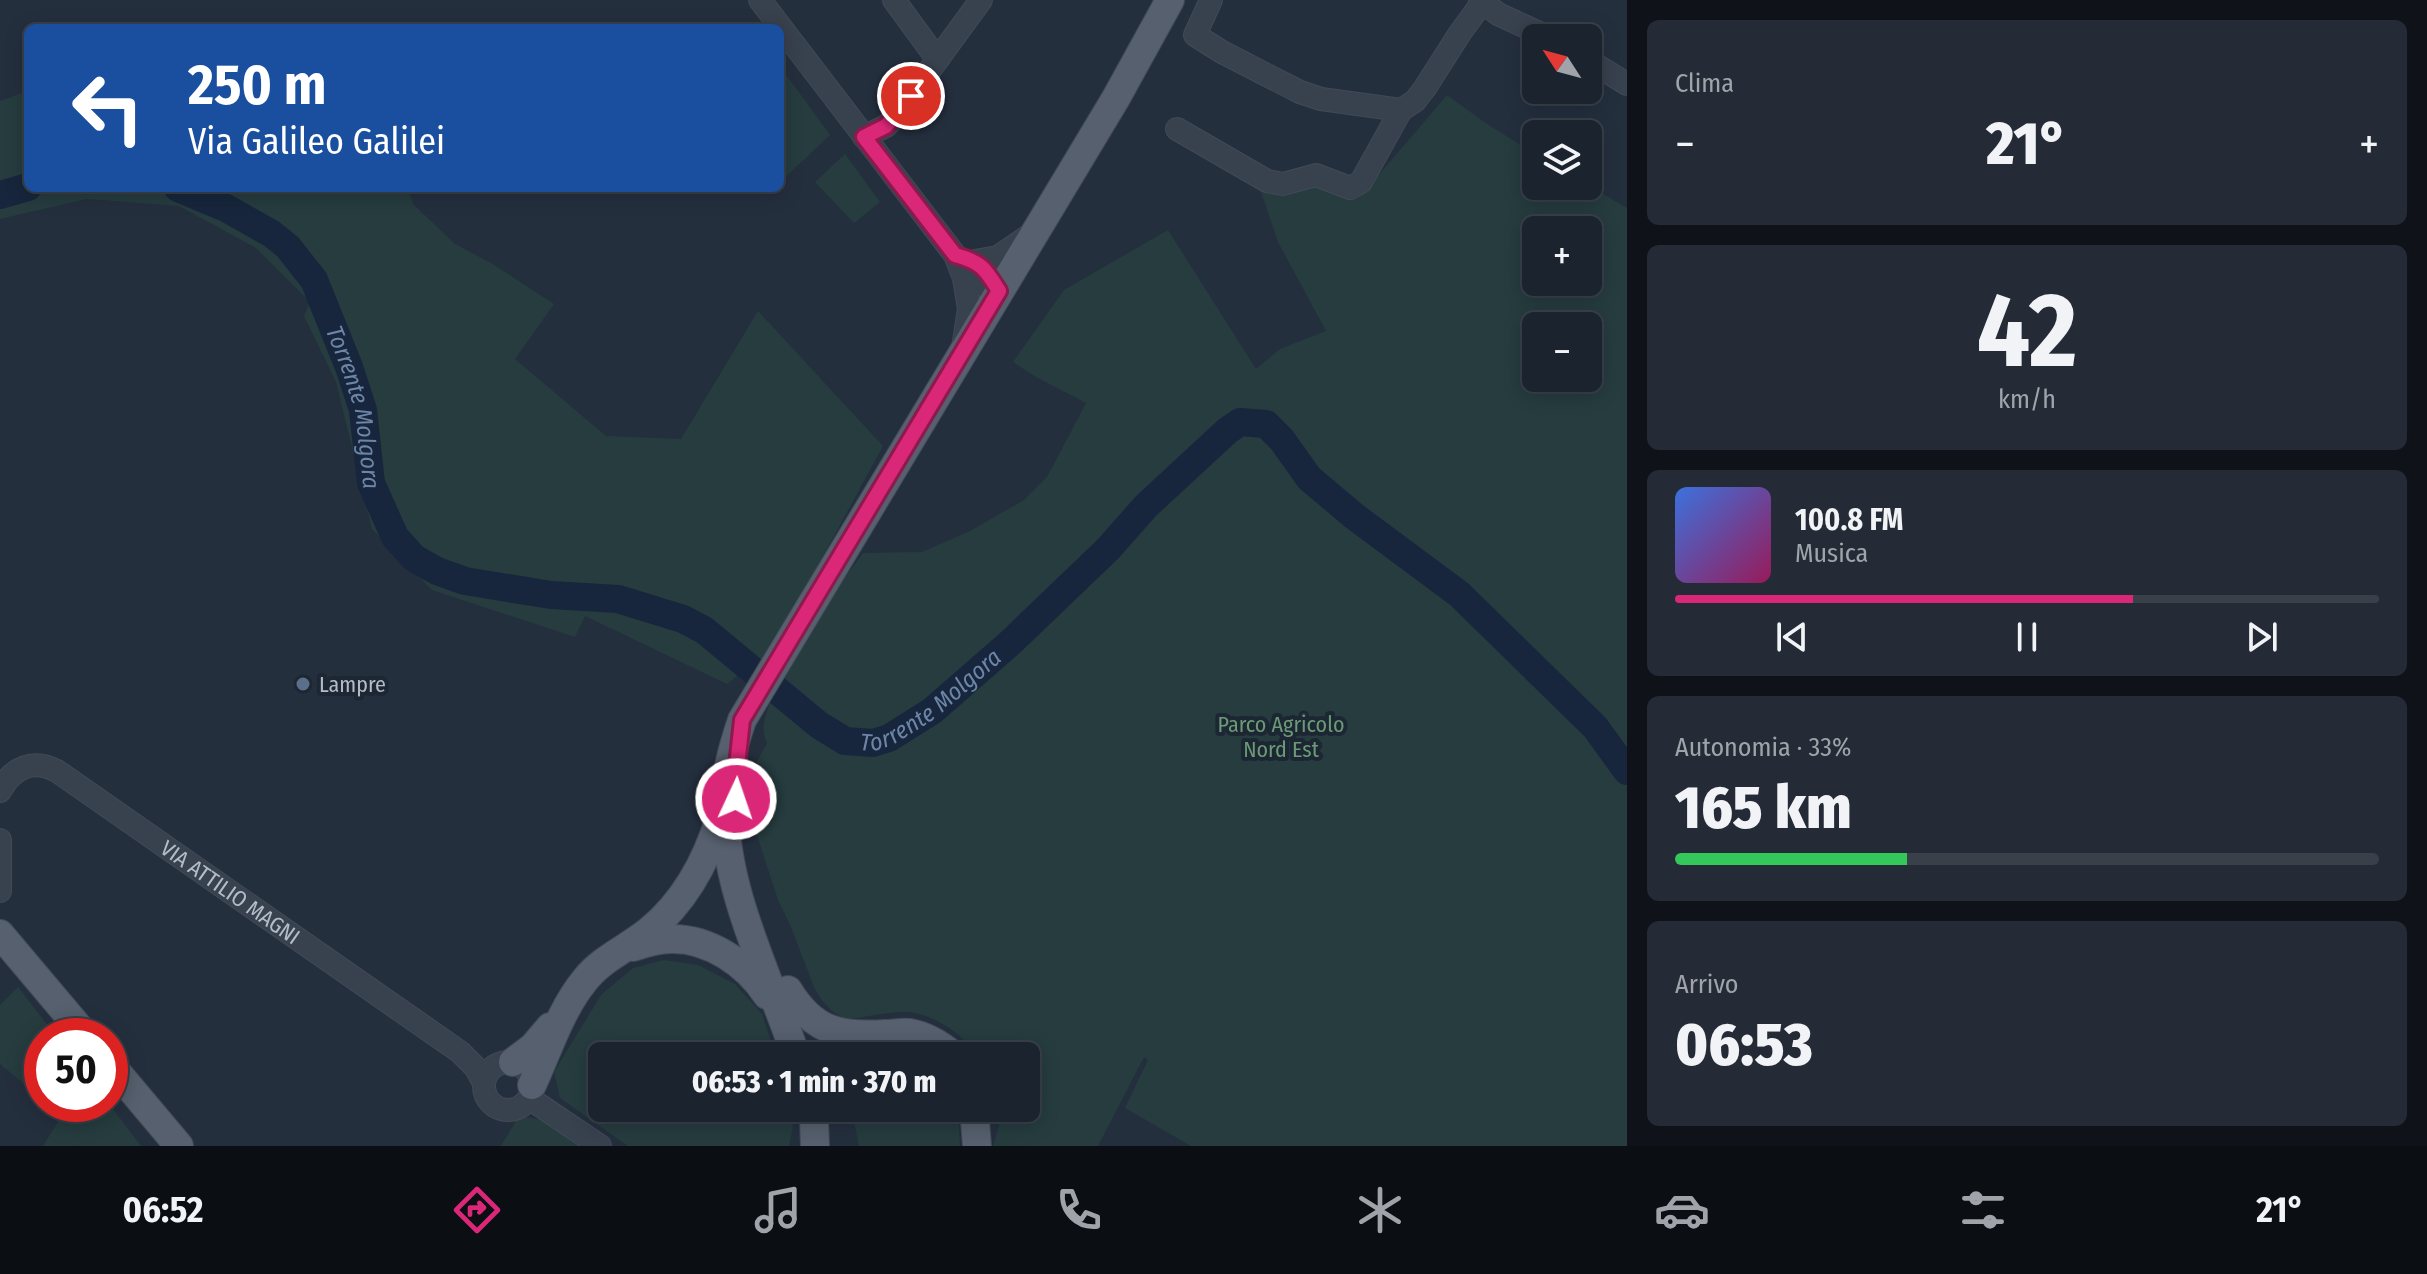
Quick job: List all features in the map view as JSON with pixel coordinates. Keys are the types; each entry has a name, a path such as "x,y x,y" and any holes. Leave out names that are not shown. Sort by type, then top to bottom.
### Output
{"main road":[{"path":"791,1042 743,909 730,863 725,803 731,751 742,720 1116,98 1170,0"},
{"path":"742,720 736,775 738,821 759,909 807,1042"},
{"path":"506,1062 533,1047 586,978 659,921 689,886 711,846 725,803"},
{"path":"0,934 71,1018"},
{"path":"624,949 670,939 687,940 710,948 732,959 757,980 785,1023"},
{"path":"788,990 803,1013 829,1029 855,1035 901,1033 924,1037 932,1042"},
{"path":"531,1091 568,1005"},
{"path":"869,1042 886,1034"},
{"path":"128,1085 179,1146"},
{"path":"149,1110 172,1146"},
{"path":"149,1110 186,1146"},
{"path":"975,1122 977,1146"}],"street":[{"path":"760,0 778,24"},
{"path":"894,0 939,58"},
{"path":"864,137 886,126 897,115 981,0"},
{"path":"1211,0 1195,35 1222,52 1300,92 1321,99 1401,110"},
{"path":"1177,129 1267,181 1283,184 1316,175 1350,188 1361,182 1401,110 1415,101 1425,88 1481,1 1498,14 1522,25"},
{"path":"784,32 965,264 969,309 963,351"},
{"path":"1602,69 1627,84"},
{"path":"965,264 998,257 1034,232"},
{"path":"965,264 986,269 999,291"},
{"name":"VIA ATTILIO MAGNI","path":"0,791 6,780 25,766 41,764 57,771 460,1052 476,1068 484,1083"},
{"path":"0,840 0,891"},
{"name":"VIA ATTILIO MAGNI","path":"460,1052 483,1060 506,1062"},
{"path":"531,1091 519,1107 498,1107 487,1098 484,1083 489,1071 506,1062 527,1070 531,1091 600,1146"}],"green space":[{"path":"784,72 830,135 784,178"},
{"name":"Parco Agricolo Nord Est","path":"24,92 24,192 409,192 414,205 455,244 491,263 554,304 515,359 606,436 681,439 758,311 883,446 810,580 836,590 863,553 922,552 970,531 1024,500 1047,477 1086,403 1013,362 1064,290 1168,230 1256,369 1280,349 1326,331 1278,242 1261,192 1286,172 1365,191 1447,95 1522,145 1522,200 1602,200 1602,193 1627,208 1627,1146 1191,1146 1125,1108 1148,1060 1144,1057 1098,1146 993,1146 999,1122 1040,1122 1040,1042 967,1042 947,1026 916,1013 843,1018 831,1010 814,987 778,900 751,817 750,774 767,743 764,724 775,694 756,670 749,667 727,684 585,616 575,637 432,590 372,529 336,382 304,316 310,302 256,248 179,206 87,199 0,219 0,101"},
{"path":"845,154 880,202 854,223 815,182"},
{"path":"664,960 698,965 735,984 762,1014 771,1042 588,1042 588,1118 560,1098 554,1072 601,995 633,968"},
{"path":"18,987 42,1018 24,1018 24,1084 0,1064 0,1005"},
{"path":"519,1116 548,1121 586,1146 501,1146"},
{"path":"58,1122 123,1122 141,1146 43,1146"},
{"path":"594,1122 792,1122 793,1127 789,1146 628,1146"},
{"path":"854,1122 959,1122 960,1146 859,1146"}],"waterway":[{"name":"Torrente Molgora","path":"0,195 24,188"},
{"name":"Torrente Molgora","path":"188,192 226,208 272,234 288,247 314,280 363,410 371,483 395,537 414,558 465,581 551,595 618,599 683,619 704,630 819,725 845,741 873,743 889,738 932,711 1010,643 1108,549 1146,506 1240,422 1266,424 1282,440 1309,478 1354,516 1459,594 1595,727 1627,771"}],"place":[{"name":"Lampre","path":"303,684"}],"route":[{"path":"736,799 742,720 999,291 986,269 975,261 955,255 864,137 886,126 911,96"}]}
